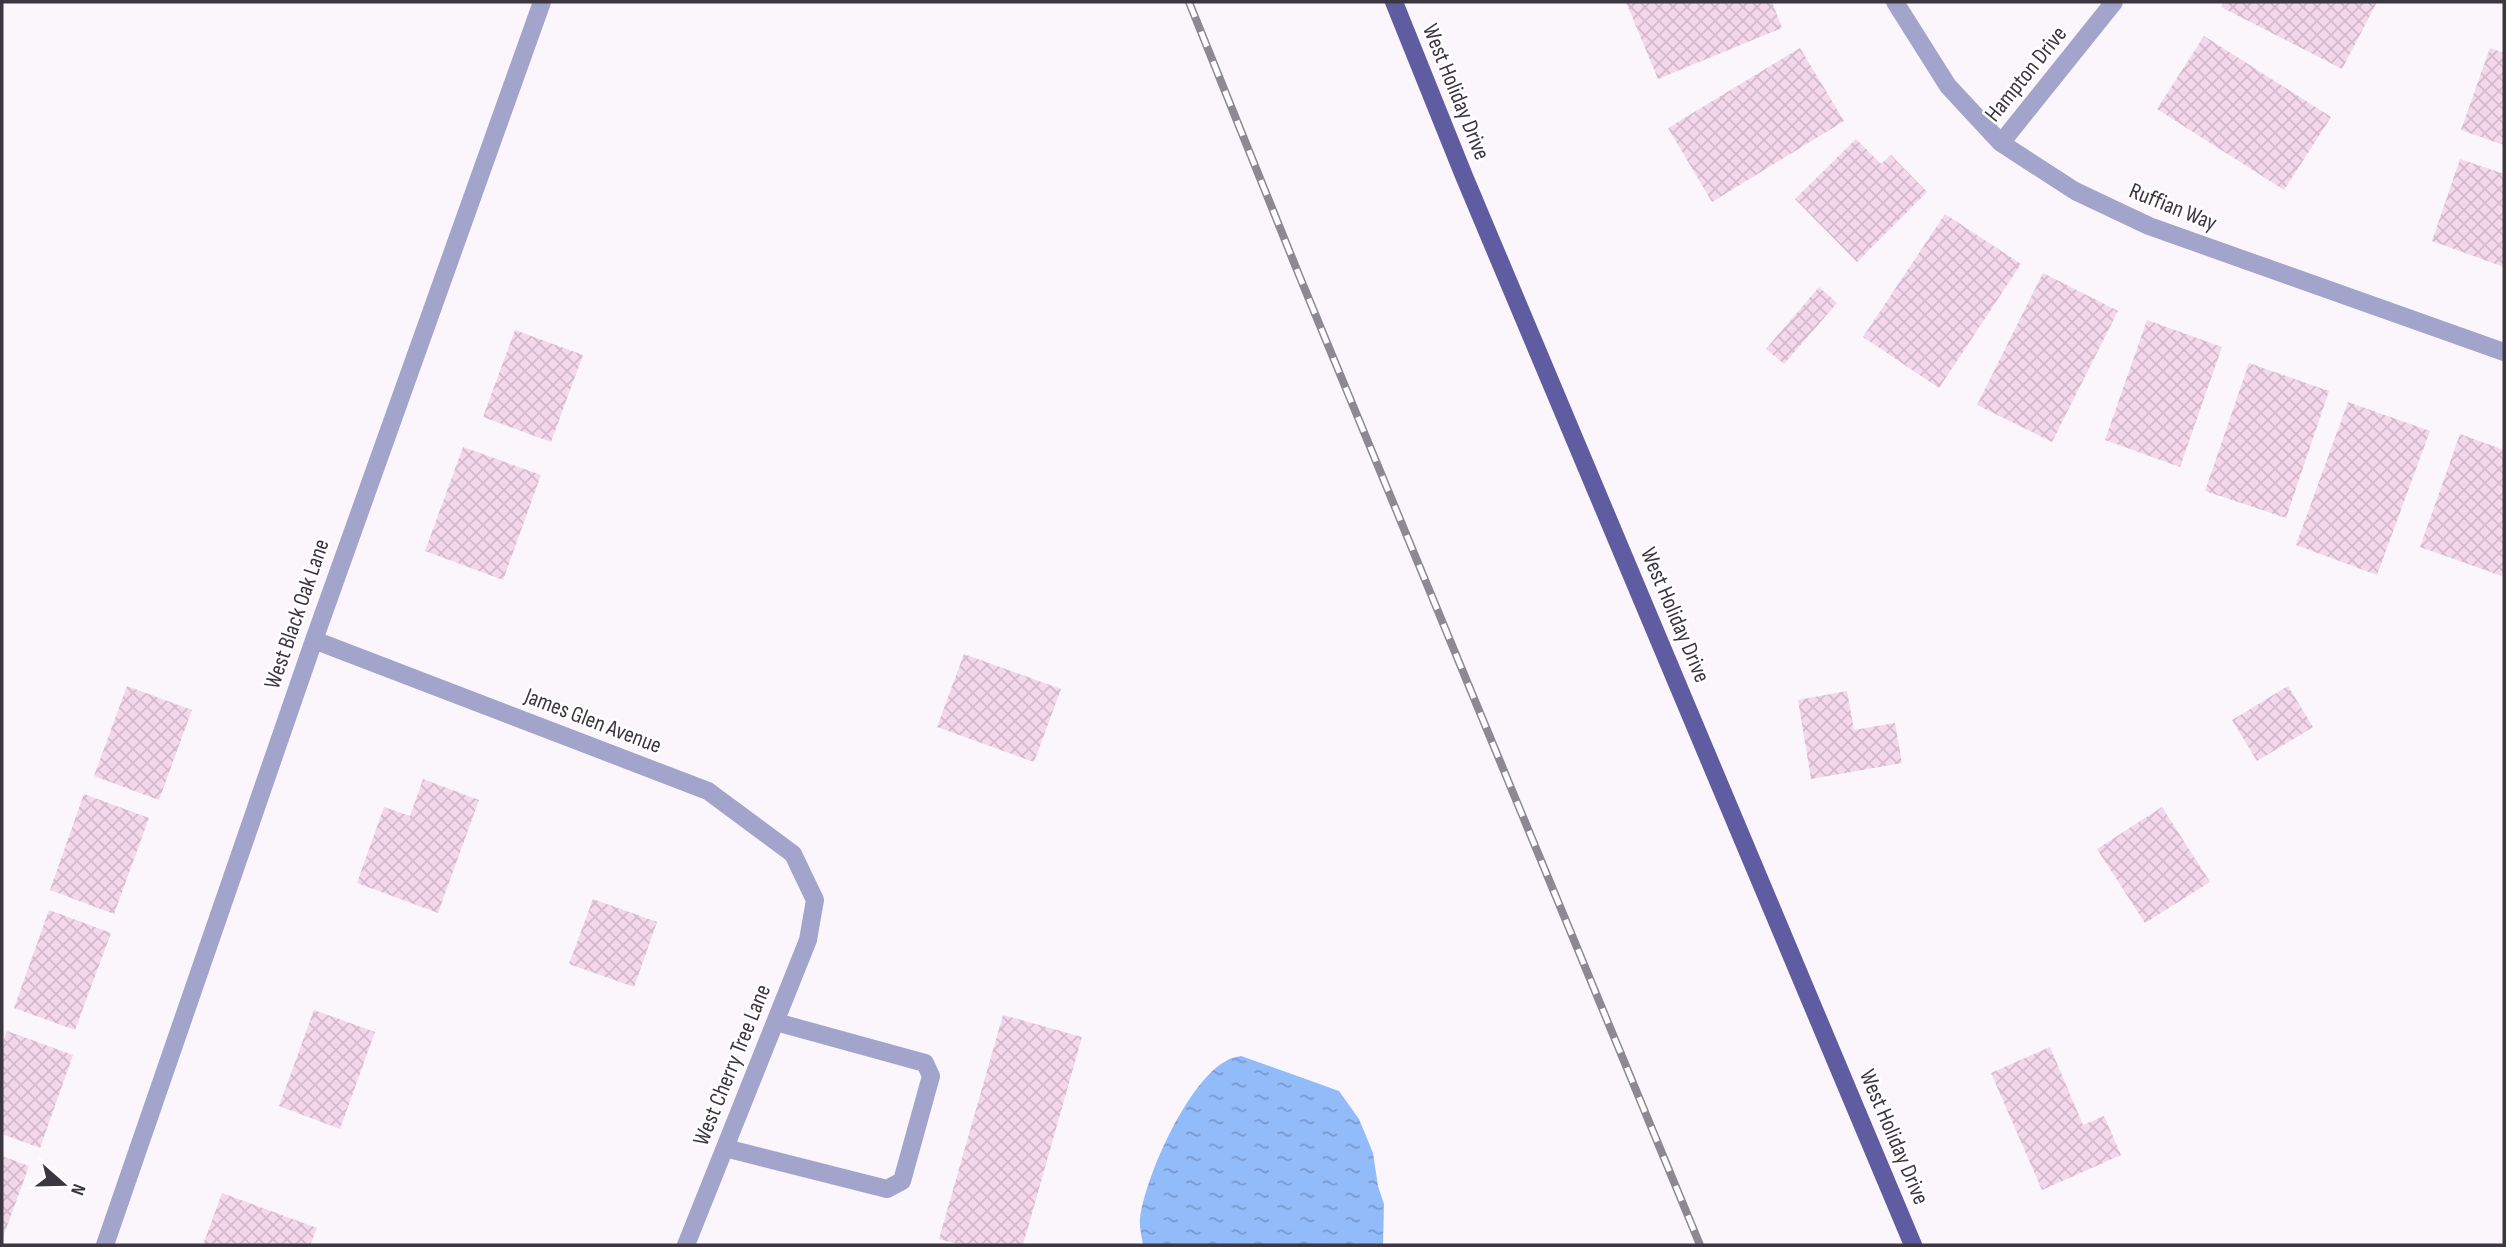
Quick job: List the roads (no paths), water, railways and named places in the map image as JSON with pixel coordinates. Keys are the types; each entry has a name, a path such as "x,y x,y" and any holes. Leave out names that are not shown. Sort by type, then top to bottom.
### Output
{"main road":[{"name":"West Holiday Drive","path":"1394,2 1469,188 1913,1245"}],"street":[{"name":"West Black Oak Lane","path":"105,1245 314,640 542,2"},
{"name":"Ruffian Way","path":"1895,2 1948,86 2001,143 2075,191 2149,226 2504,352"},
{"name":"Hampton Drive","path":"2001,143 2114,2"},
{"name":"James Glen Avenue","path":"314,640 708,791 793,854 816,900"},
{"name":"West Cherry Tree Lane","path":"686,1245 808,940 816,900"},
{"path":"725,1148 887,1189 902,1181 931,1076 925,1063 776,1022"}],"water":[{"path":"1241,1056 1339,1091 1359,1119 1373,1153 1384,1204 1383,1245 1143,1245 1140,1222 1144,1201 1159,1156 1171,1132 1197,1088 1228,1060"}],"railway":[{"path":"1189,2 1700,1245"}]}
